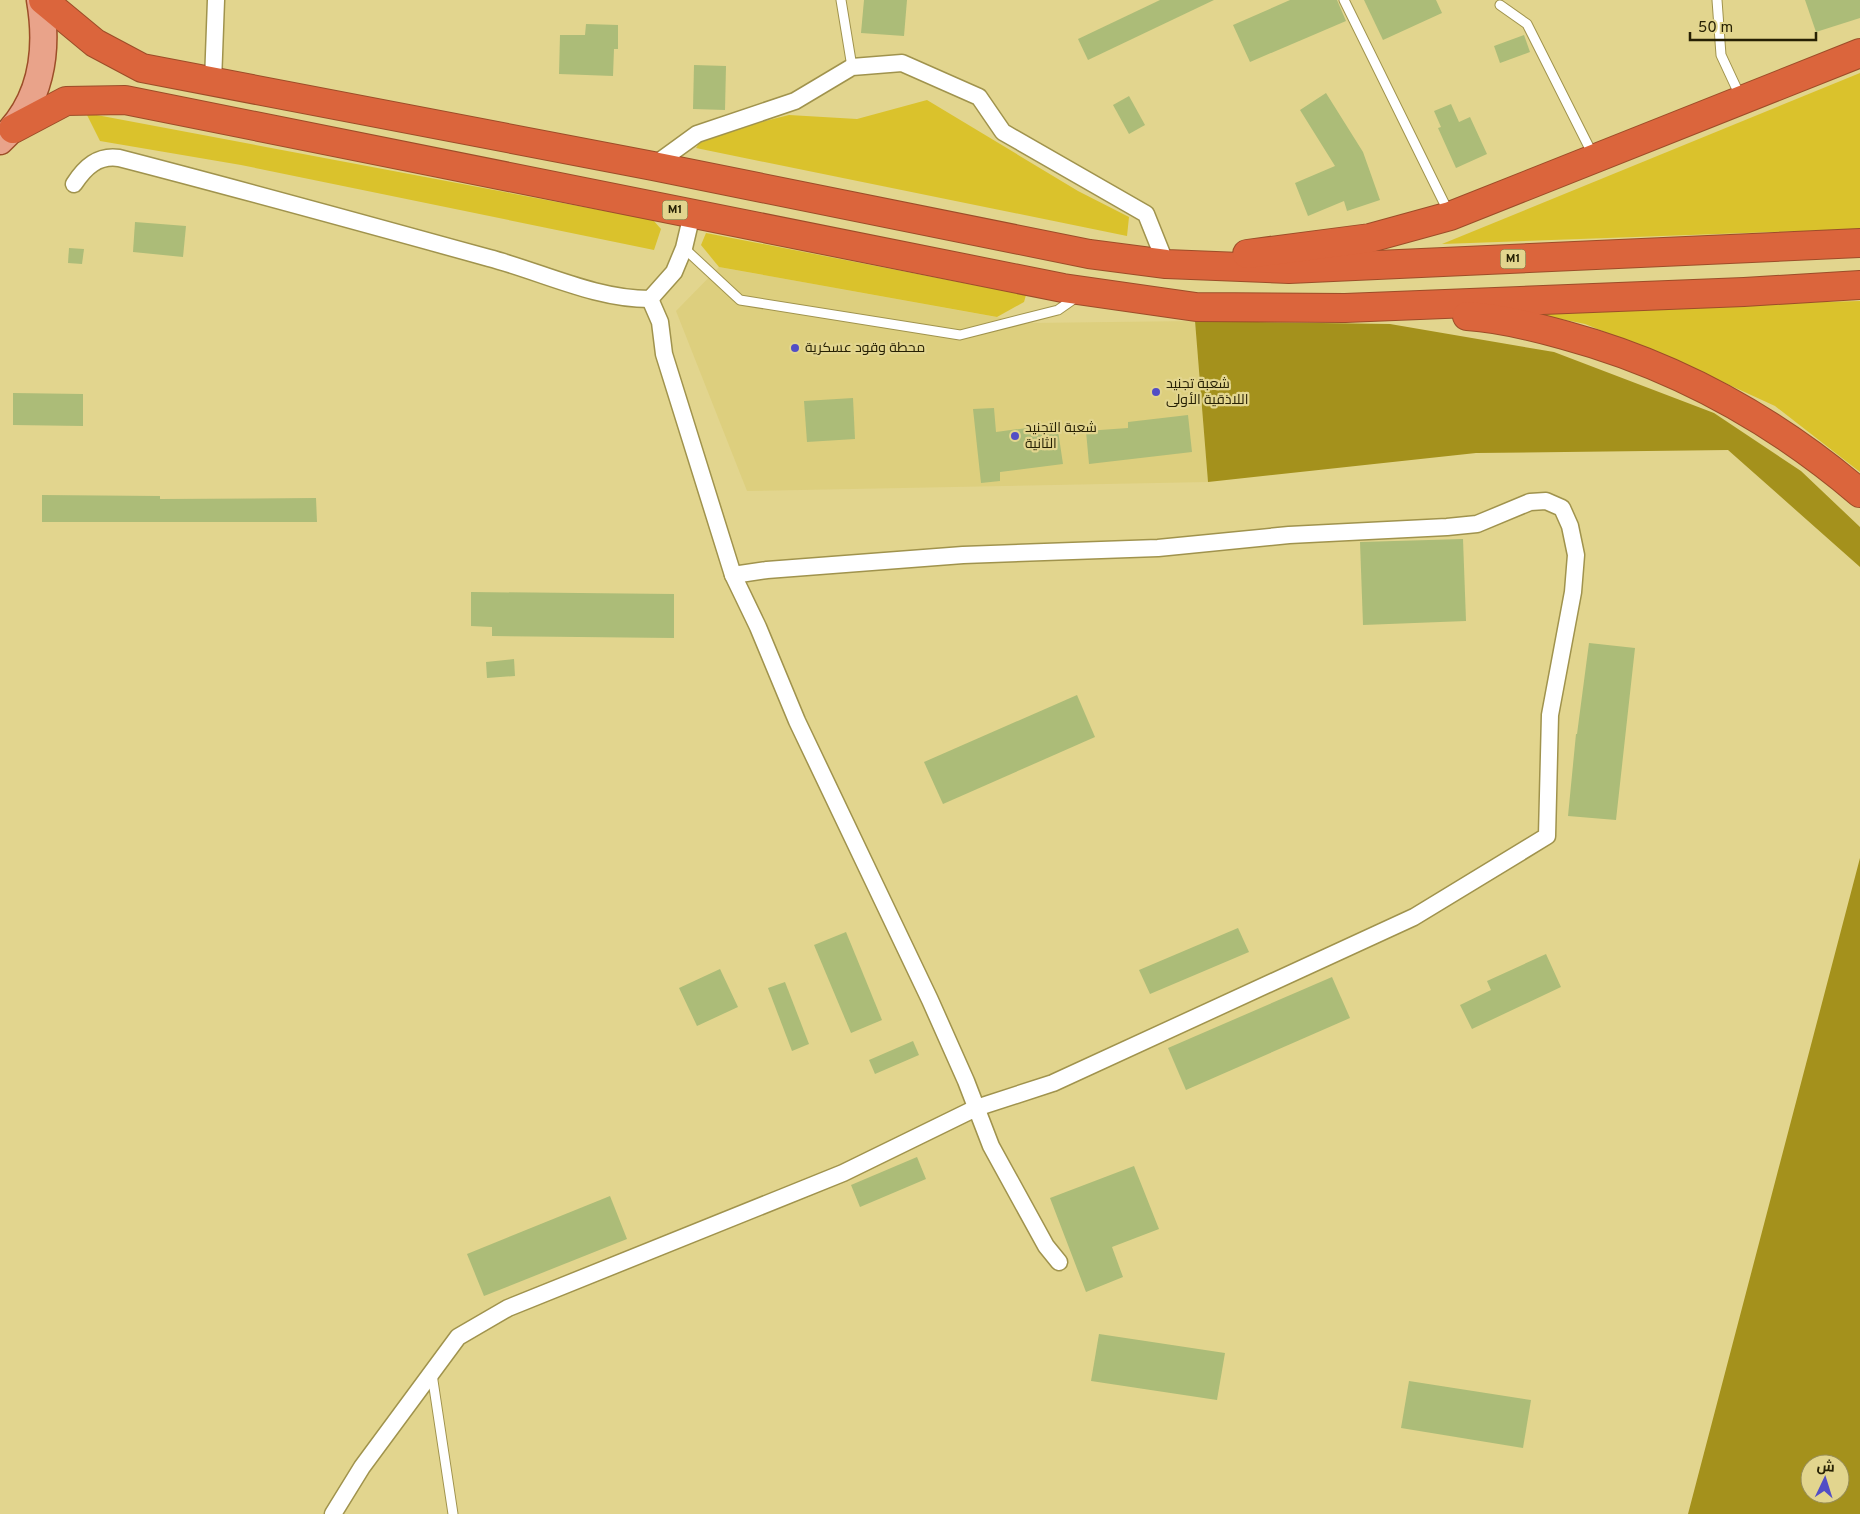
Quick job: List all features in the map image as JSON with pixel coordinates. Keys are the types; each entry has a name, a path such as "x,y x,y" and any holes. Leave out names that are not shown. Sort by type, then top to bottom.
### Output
{"highway":[{"name":"M1","path":"41,0 95,43 142,68 653,166 1089,254 1166,264 1289,268 1860,243"},
{"path":"1166,264 1370,238 1450,216 1860,53"},
{"name":"M1","path":"6,135 66,101 125,100 1084,291 1196,308 1345,308 1734,293 1860,285"},
{"path":"1345,308 1480,317 1561,334 1655,364 1711,391 1780,432 1830,468 1860,493"}],"main road":[{"path":"6,135 28,106 39,80 44,53 44,25 41,0"}],"street":[{"path":"213,82 216,0"},
{"path":"653,166 697,134 795,101 852,67 902,63 979,97 1003,132 1146,214 1166,264"},
{"path":"74,184 82,171 96,161 109,156 119,158 494,259 606,294 631,299 650,298 674,272 684,248 692,214"},
{"path":"650,298 660,322 664,354 732,575 758,627 797,720 930,1000 1000,1163 1046,1246 1059,1262"},
{"path":"334,1514 362,1467 458,1337 508,1308 843,1173 976,1108 1053,1083 1414,917 1547,836 1550,715 1574,592 1576,555 1570,526 1562,508 1546,501 1530,502 1477,524 1447,527 1288,535 1158,548 954,556 767,570 732,575"}],"lane":[{"path":"841,0 852,67"},
{"path":"1344,0 1450,216"},
{"path":"1717,0 1721,54 1742,100"},
{"path":"1500,5 1527,24 1595,159"},
{"path":"684,248 740,300 960,335 1058,310 1084,291"},
{"path":"432,1371 453,1514"}],"shaded area":[{"path":"1860,73 1860,229 1442,244"},
{"path":"927,100 1078,191 1129,217 1127,236 696,148 704,136 789,115 857,119"},
{"path":"86,113 653,220 661,229 654,250 241,165 100,141"},
{"path":"706,233 1026,295 1024,302 997,317 719,267 701,245"},
{"path":"719,267 1029,323 1195,321 1208,482 747,491 676,311"},
{"path":"1860,301 1860,472 1775,406 1677,361 1585,324 1518,310"},
{"path":"1195,321 1390,324 1554,352 1714,413 1801,471 1860,527 1860,567 1728,450 1476,453 1208,482"},
{"path":"1860,858 1860,1514 1688,1514"}],"building":[{"path":"864,0 907,0 904,36 861,33"},
{"path":"1160,0 1214,0 1088,60 1078,39"},
{"path":"1290,0 1337,0 1346,21 1250,62 1233,25"},
{"path":"1364,0 1436,0 1442,13 1383,40"},
{"path":"1805,0 1860,0 1860,18 1816,32"},
{"path":"586,24 618,25 618,49 614,49 613,76 559,74 560,35 585,35"},
{"path":"1524,35 1530,52 1500,63 1494,46"},
{"path":"694,65 726,66 725,110 693,109"},
{"path":"1326,93 1363,152 1380,200 1347,211 1344,201 1308,216 1295,183 1335,166 1300,110"},
{"path":"1129,96 1145,125 1129,134 1113,105"},
{"path":"1451,104 1459,122 1470,117 1487,154 1456,168 1438,128 1441,127 1434,111"},
{"path":"135,222 186,226 183,257 133,252"},
{"path":"69,248 84,249 82,264 68,263"},
{"path":"13,393 83,394 83,426 13,425"},
{"path":"853,398 855,439 807,442 804,401"},
{"path":"994,408 996,432 1057,424 1063,464 1000,472 1000,481 981,483 973,409"},
{"path":"1188,415 1192,452 1089,464 1086,431 1128,428 1128,422"},
{"path":"42,495 160,496 160,499 316,498 317,522 42,522"},
{"path":"1463,539 1466,621 1363,625 1360,542"},
{"path":"471,592 674,594 674,638 492,636 492,627 471,626"},
{"path":"1589,643 1635,648 1616,820 1568,816 1576,734"},
{"path":"514,659 515,676 487,678 486,662"},
{"path":"1077,695 1095,737 943,804 924,762"},
{"path":"1238,928 1249,952 1150,994 1139,970"},
{"path":"846,932 882,1020 851,1033 814,945"},
{"path":"1546,954 1561,987 1472,1029 1460,1005 1491,990 1487,981"},
{"path":"720,969 738,1007 697,1026 679,988"},
{"path":"1332,977 1350,1018 1186,1090 1168,1048"},
{"path":"785,982 809,1044 792,1051 768,988"},
{"path":"913,1041 919,1055 875,1074 869,1060"},
{"path":"917,1157 926,1179 860,1207 851,1185"},
{"path":"1134,1166 1159,1229 1112,1247 1123,1277 1086,1292 1050,1198"},
{"path":"610,1196 627,1239 484,1296 467,1254"},
{"path":"1099,1334 1225,1353 1217,1400 1091,1381"},
{"path":"1409,1381 1531,1400 1523,1448 1401,1428"}],"place":[{"name":"محطة وقود عسكرية","path":"795,348"},
{"name":"شعبة تجنيد اللاذقية الأولى","path":"1156,392"},
{"name":"شعبة التجنيد الثانية","path":"1015,436"}]}
